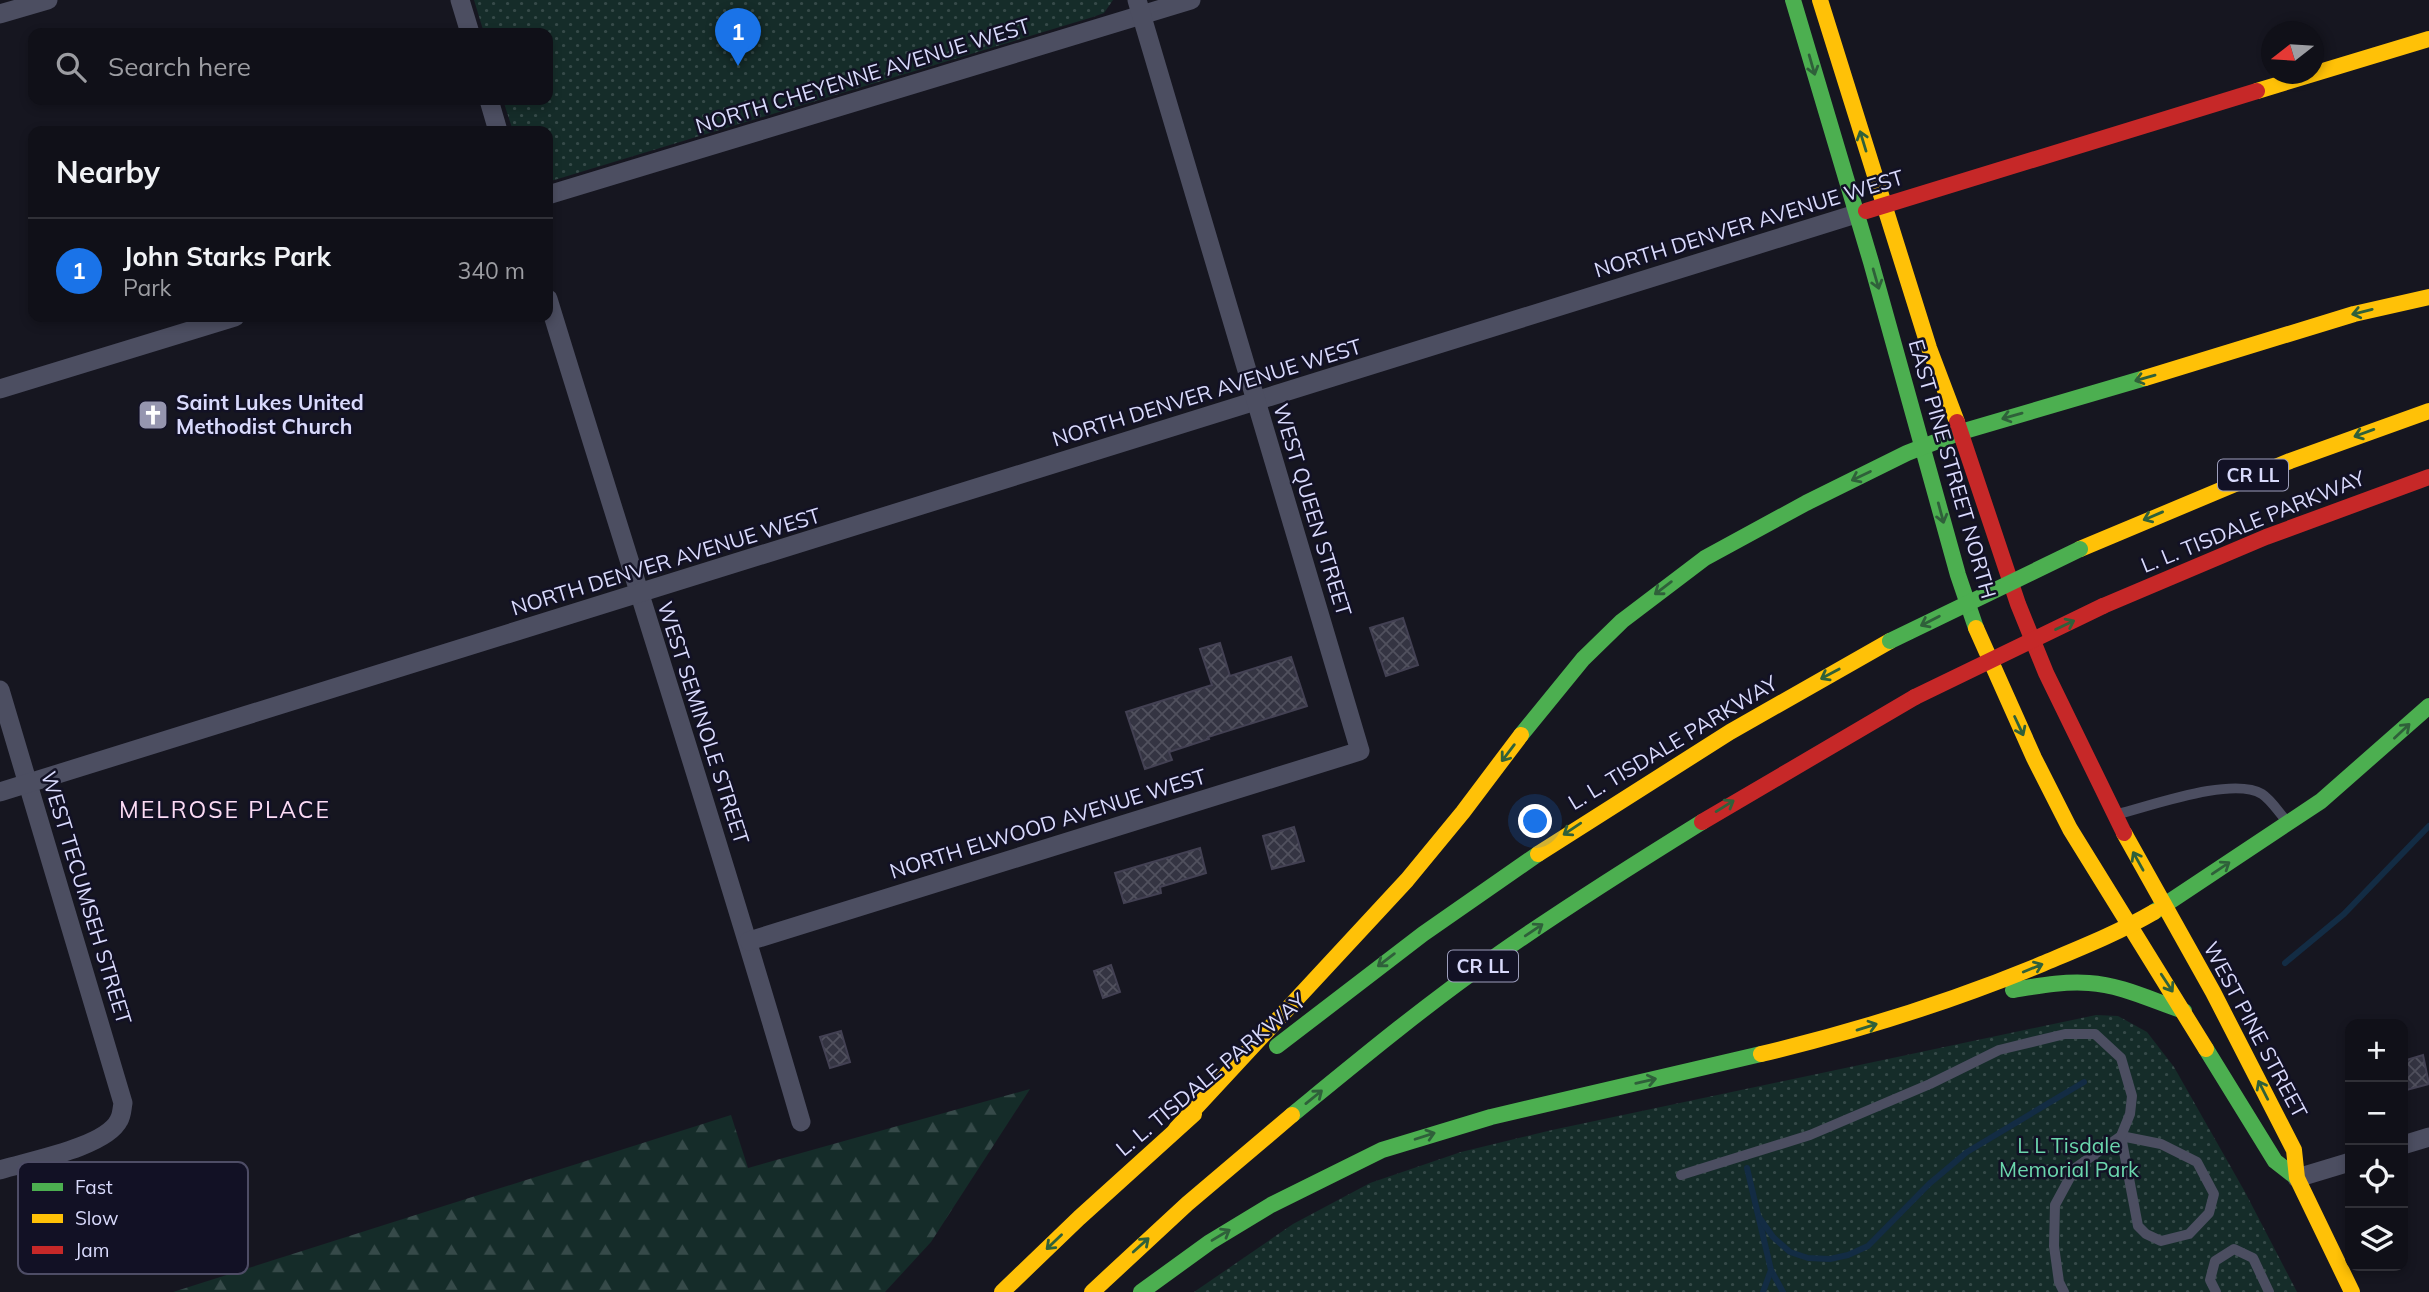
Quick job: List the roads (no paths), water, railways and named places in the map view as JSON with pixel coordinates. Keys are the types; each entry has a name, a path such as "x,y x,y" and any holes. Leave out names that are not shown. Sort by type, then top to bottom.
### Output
{"main road":[{"name":"EAST PINE STREET NORTH","path":"1793,0 1958,575 1976,627 2058,807 2130,926"},
{"name":"EAST PINE STREET NORTH","path":"1820,0 1929,348 1961,432 2018,604 2046,673 2114,815 2164,905"},
{"name":"NORTH DENVER AVENUE WEST","path":"1856,214 2429,39"},
{"path":"1175,1129 1407,880 1463,812 1550,697 1583,659 1622,621 1705,558 1806,503 1923,447 1961,432 2242,350 2354,314 2429,297"},
{"name":"L. L. TISDALE PARKWAY","path":"1002,1292 1175,1129 1336,998 1459,906 1529,858 1706,745 1890,641 2080,549 2290,461 2429,411"},
{"name":"L. L. TISDALE PARKWAY","path":"1092,1292 1214,1179 1395,1031 1493,958 1743,795 1915,697 2103,606 2277,532 2429,477"},
{"path":"1141,1292 1210,1242 1271,1205 1382,1150 1492,1117 1836,1036 1970,994 2100,940 2130,926 2164,905 2321,801 2429,706"},
{"name":"WEST PINE STREET","path":"2164,905 2213,992 2294,1150 2297,1178 2352,1292"},
{"name":"WEST PINE STREET","path":"2130,926 2276,1161 2297,1178"},
{"path":"1970,994 2080,982 2122,989 2184,1011"}],"street":[{"path":"0,14 48,0"},
{"path":"460,0 468,28"},
{"name":"NORTH CHEYENNE AVENUE WEST","path":"553,193 1139,8 1191,0"},
{"name":"WEST QUEEN STREET","path":"1139,8 1360,751"},
{"path":"490,105 497,126"},
{"name":"NORTH DENVER AVENUE WEST","path":"0,792 1856,214"},
{"name":"WEST SEMINOLE STREET","path":"553,315 638,594 749,941 801,1122"},
{"path":"0,389 219,322"},
{"name":"WEST TECUMSEH STREET","path":"0,690 123,1104 120,1120 108,1133 94,1142 27,1162"},
{"name":"NORTH ELWOOD AVENUE WEST","path":"749,941 1360,751"},
{"path":"2408,1143 2429,1137"},
{"path":"2297,1178 2345,1164"},
{"name":"WEST TECUMSEH STREET","path":"0,1170 18,1165"}],"lane":[{"path":"2114,815 2208,791 2242,787 2262,794 2289,823"},
{"path":"1681,1175 1810,1135 1930,1084 1999,1050 2065,1034 2095,1034 2121,1058 2132,1096 2130,1114 2121,1136 2076,1168 2055,1205 2054,1246 2059,1282 2064,1292"},
{"path":"2121,1136 2161,1144 2197,1162 2214,1194 2209,1213 2189,1234 2161,1241 2146,1234 2138,1226 2121,1136"},
{"path":"2216,1292 2210,1280 2215,1261 2234,1249 2253,1258 2269,1292"}],"waterway":[{"path":"2285,963 2344,914 2429,826"},
{"path":"1759,1217 1773,1237 1790,1252 1808,1258 1830,1259 1848,1255 1868,1246 1929,1184 1967,1152 2084,1082"},
{"path":"1747,1168 1771,1270 1783,1292"},
{"path":"1763,1292 1771,1270"}],"place":[{"name":"John Starks Park","path":"738,66"},
{"name":"Saint Lukes United Methodist Church","path":"153,415"}],"district":[{"name":"MELROSE PLACE","path":"225,810"}],"park label":[{"name":"L L Tisdale Memorial Park","path":"2069,1158"}]}
